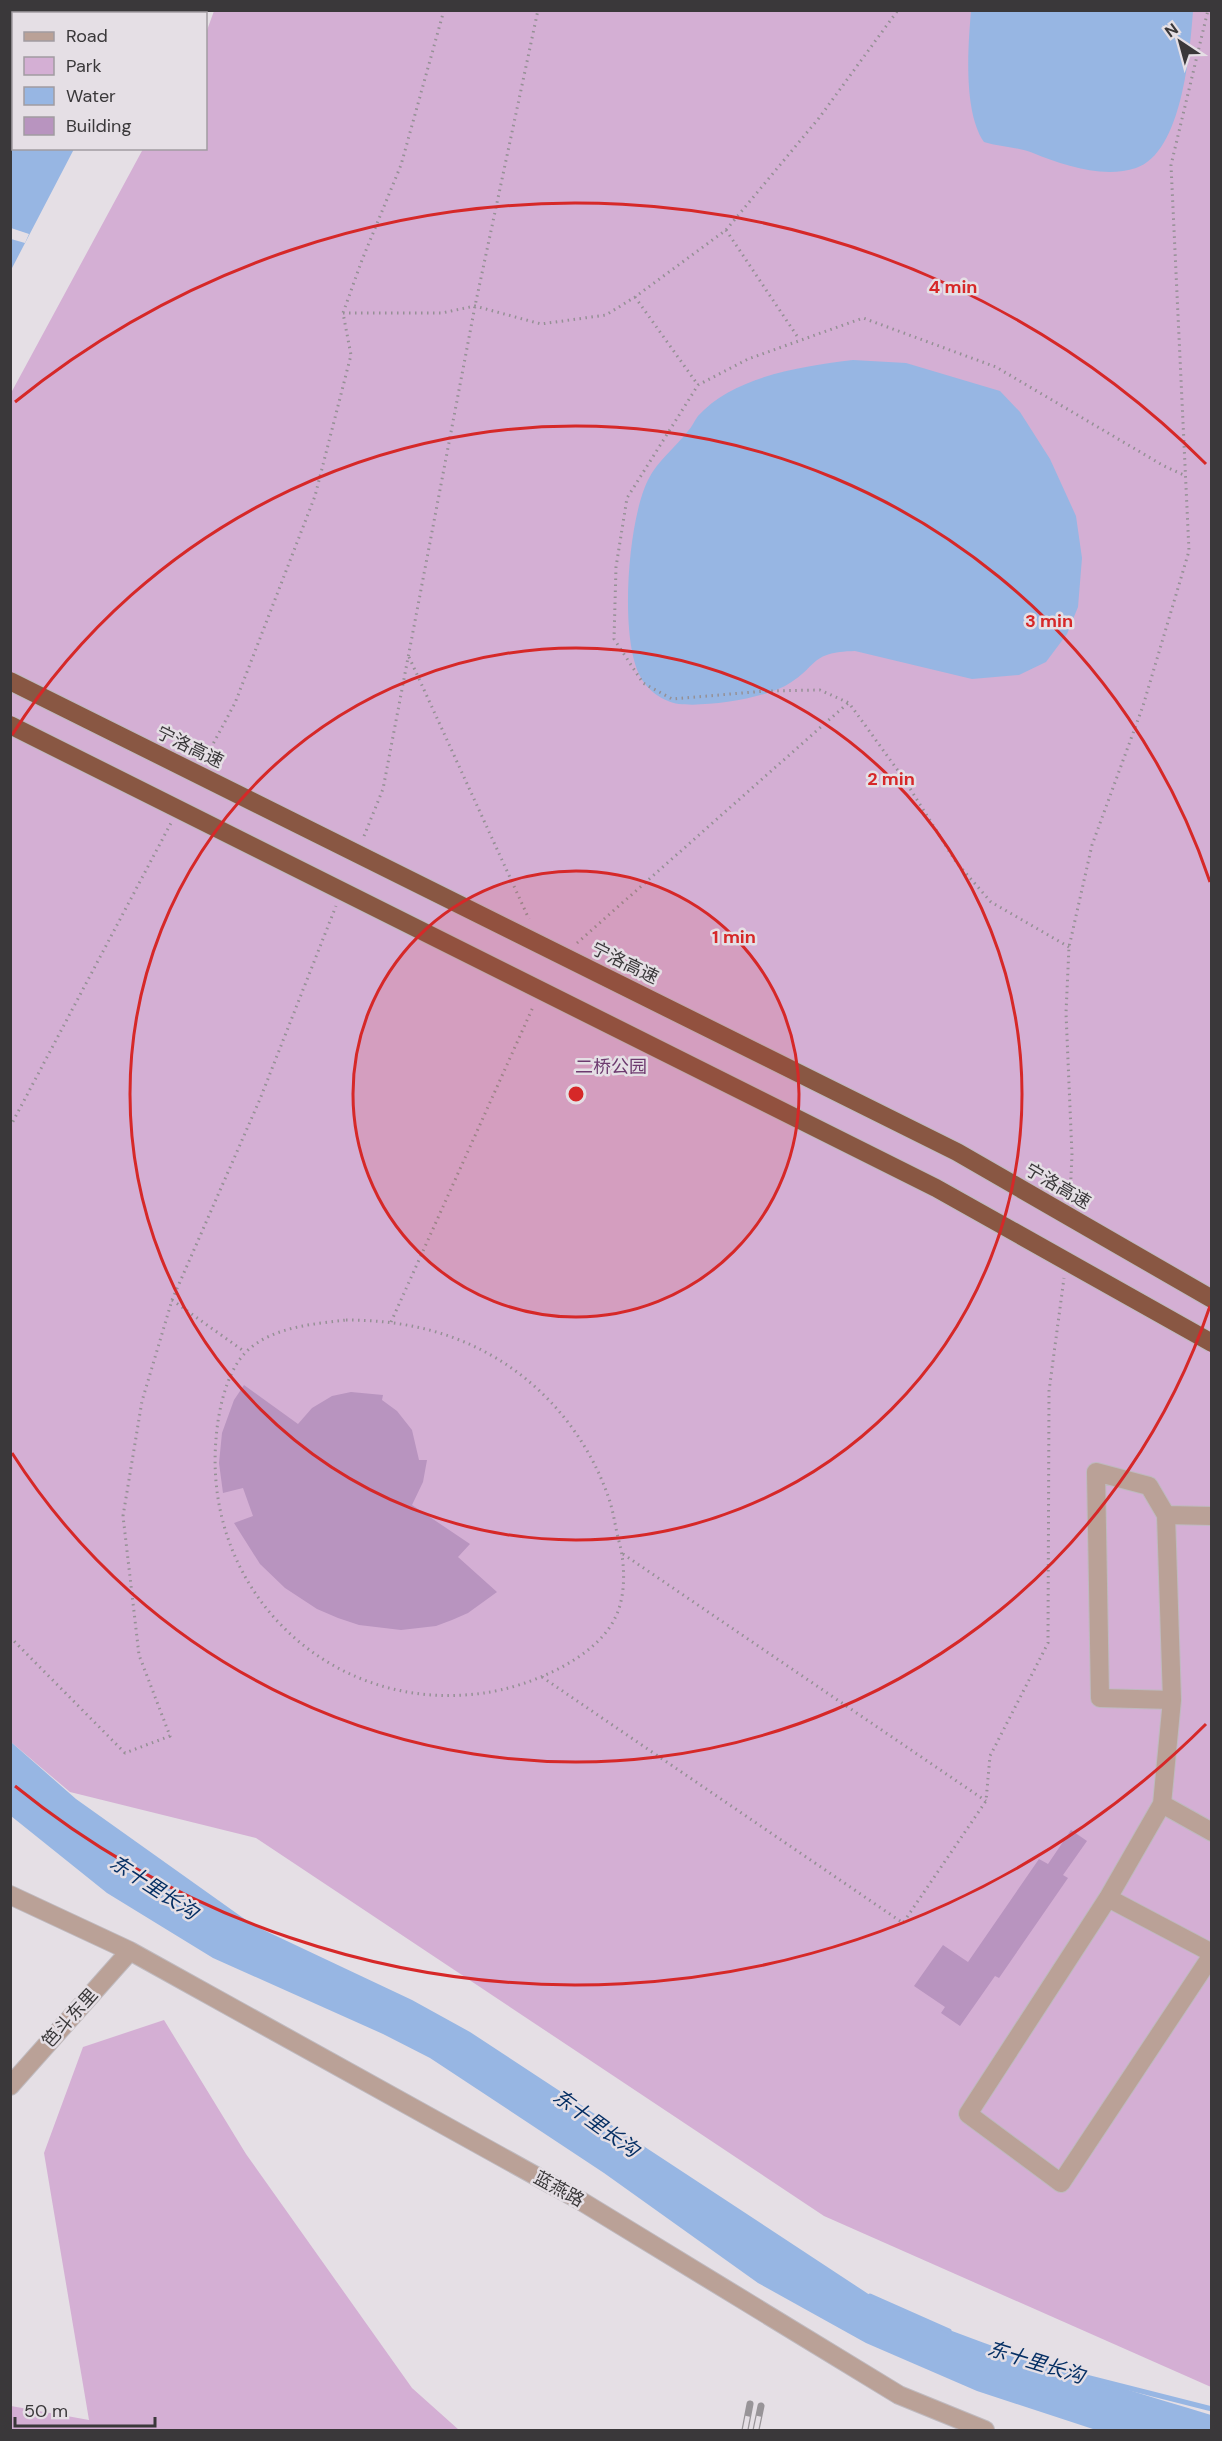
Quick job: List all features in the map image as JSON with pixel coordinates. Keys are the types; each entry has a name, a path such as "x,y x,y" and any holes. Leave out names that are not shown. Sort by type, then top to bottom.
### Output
{"highway":[{"name":"宁洛高速","path":"10,681 957,1152 1212,1299"},
{"path":"10,725 936,1188 1212,1343"}],"street":[{"path":"1108,1898 1212,1954 1061,2183 968,2114 1108,1898 1162,1804 1172,1700 1166,1515 1149,1486 1096,1472 1100,1698 1172,1700"},
{"path":"1166,1515 1212,1516"},
{"path":"1162,1804 1212,1832"},
{"name":"蓝燕路","path":"10,1895 130,1951 581,2201 899,2395 985,2430"},
{"name":"笆斗东里","path":"10,2086 130,1951"}],"path":[{"path":"201,766 235,703 315,496 351,355 343,313 401,165 444,10"},
{"path":"361,844 383,789 475,306 538,10"},
{"path":"343,313 442,313 475,306 541,324 606,315 635,297 726,230 819,118 898,10"},
{"path":"1070,1202 1072,1155 1066,1013 1069,947 1092,845 1143,706 1189,551 1171,165 1208,10"},
{"path":"726,230 799,339"},
{"path":"635,297 698,385"},
{"path":"1069,947 991,902 956,862 903,779 849,702 820,690 766,691 672,699 643,683 614,639 616,567 627,498 698,385 748,359 863,318 996,366 1164,466 1186,476"},
{"path":"409,656 531,924"},
{"path":"10,1127 173,819"},
{"path":"10,1637 125,1753 170,1736 139,1655 123,1516 142,1401 172,1300 260,1099 339,899"},
{"path":"542,1677 903,1923 986,1801 990,1756 1048,1643 1049,1391 1064,1273"},
{"path":"172,1300 246,1352"},
{"path":"372,1320 424,1328 474,1346 497,1359 539,1390 573,1428 586,1450 608,1496 623,1554 622,1596 615,1618 601,1640 542,1677 485,1693 434,1696 375,1684 336,1668 307,1649 276,1620 259,1600 234,1556 222,1523 215,1481 214,1455 222,1404 230,1379 246,1352 277,1334 320,1323 372,1320"},
{"path":"623,1554 986,1801"}],"green space":[{"name":"二桥公园","path":"214,11 1211,11 1211,2387 824,2216 256,1838 70,1792 11,1742 11,393 142,150 207,150 207,30"},
{"path":"164,2020 246,2154 412,2388 459,2430 11,2430 11,2406 89,2420 44,2153 83,2047"}],"water":[{"path":"11,11 145,11 12,12 12,150 73,150 11,270"},
{"path":"971,11 1193,11 1181,99 1164,143 1152,159 1136,168 1110,172 1083,169 1028,151 984,142 973,114 968,78"},
{"path":"853,360 906,363 1000,391 1020,412 1050,459 1076,516 1082,558 1078,607 1067,634 1046,662 1019,675 972,679 855,651 829,654 785,686 762,695 691,705 673,703 661,698 646,686 633,658 628,607 635,522 648,480 698,416 730,391 770,375"},
{"path":"11,1742 76,1799 253,1925 412,2000 470,2032 879,2301 1002,2349 1211,2415 1211,2430 1096,2430 977,2391 866,2343 758,2283 604,2173 430,2058 383,2034 213,1958 107,1893 11,1816"}],"pier":[{"path":"11,10 26,11 12,12 11,59"},
{"path":"11,228 29,234 25,243 11,239"}],"building":[{"path":"244,1385 298,1424 312,1408 332,1396 351,1392 383,1395 382,1400 397,1411 412,1430 419,1460 427,1460 423,1482 412,1505 470,1544 458,1557 497,1592 468,1613 452,1620 436,1626 401,1630 359,1625 338,1618 317,1609 285,1588 260,1564 234,1523 253,1516 243,1488 223,1493 219,1463 222,1433 234,1400"},
{"path":"1071,1830 1087,1841 1063,1875 1068,1878 999,1978 995,1976 960,2026 941,2013 945,2007 914,1986 943,1945 968,1962 1039,1859 1048,1864"}],"waterway":[{"name":"东十里长沟","path":"870,2296 949,2331"},
{"name":"东十里长沟","path":"1074,2374 1212,2409"}],"railway":[{"path":"745,2430 750,2404"},
{"path":"756,2430 761,2406"}]}
